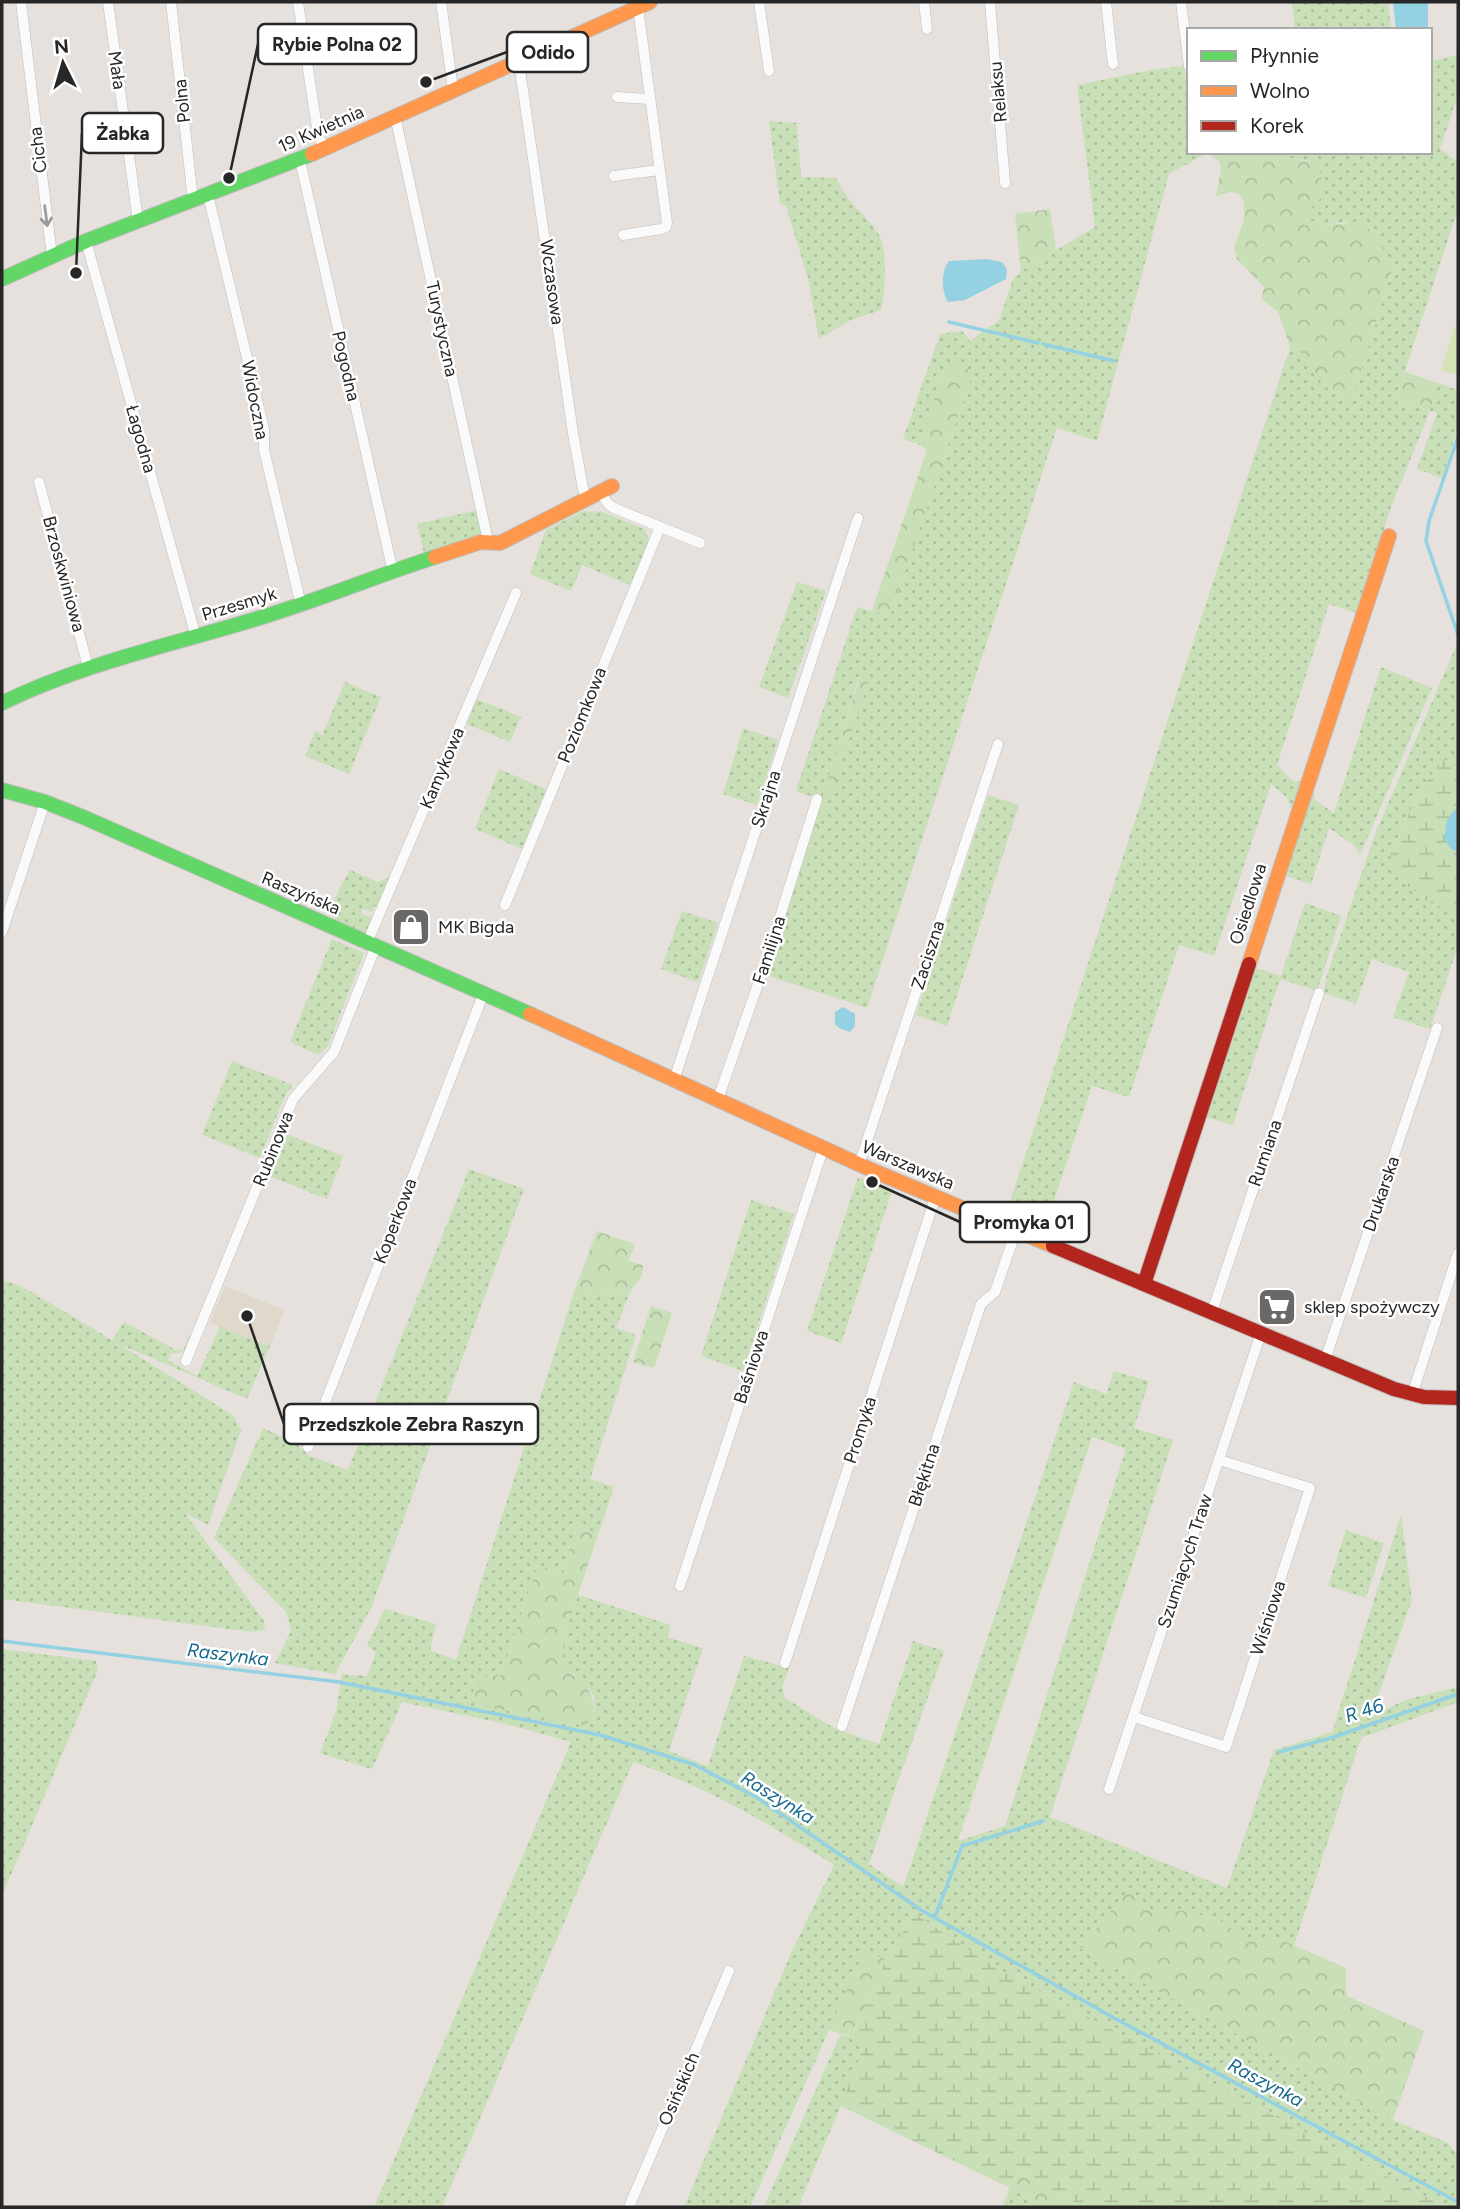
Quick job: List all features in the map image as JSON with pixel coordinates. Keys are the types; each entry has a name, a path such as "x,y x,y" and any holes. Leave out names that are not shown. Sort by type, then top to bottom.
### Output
{"street":[{"name":"Cicha","path":"21,2 52,256"},
{"name":"Mała","path":"108,2 138,220"},
{"name":"Polna","path":"171,2 193,200"},
{"path":"298,2 318,135 325,149"},
{"path":"442,2 453,89"},
{"path":"760,2 769,71"},
{"path":"924,2 927,29"},
{"name":"Relaksu","path":"990,2 1005,183"},
{"path":"1106,2 1113,64"},
{"path":"1181,2 1187,50"},
{"name":"19 Kwietnia","path":"2,279 138,220 300,160 644,5"},
{"path":"623,235 666,227 649,99 644,5"},
{"name":"Wczasowa","path":"519,63 583,489 600,493"},
{"path":"617,97 649,99"},
{"name":"Turystyczna","path":"395,116 488,541"},
{"name":"Pogodna","path":"300,160 393,572"},
{"path":"614,176 659,170"},
{"name":"Widoczna","path":"208,195 264,429 264,450 301,605"},
{"name":"Łagodna","path":"86,241 196,637"},
{"name":"Brzoskwiniowa","path":"39,482 88,667"},
{"path":"600,493 610,506 700,543"},
{"name":"Przesmyk","path":"2,703 31,687 134,651 196,637 301,605 488,541 500,542 600,493"},
{"name":"Skrajna","path":"674,1080 859,518"},
{"name":"Poziomkowa","path":"505,905 660,527"},
{"name":"Osiedlowa","path":"1144,1284 1388,536"},
{"name":"Kamykowa","path":"372,944 516,593"},
{"name":"Zaciszna","path":"859,1165 998,744"},
{"name":"Raszyńska","path":"2,790 45,802 583,1038"},
{"name":"Familijna","path":"718,1099 766,961 817,799"},
{"path":"2,932 45,802"},
{"name":"Rubinowa","path":"186,1362 293,1099 334,1052 372,944"},
{"name":"Rumiana","path":"1212,1312 1319,993"},
{"name":"Koperkowa","path":"308,1447 483,995"},
{"name":"Drukarska","path":"1325,1360 1437,1028"},
{"name":"Warszawska","path":"583,1038 935,1198 1325,1360 1412,1395 1458,1398"},
{"name":"Baśniowa","path":"680,1586 823,1149"},
{"name":"Promyka","path":"785,1663 935,1198"},
{"name":"Błękitna","path":"842,1726 981,1304 995,1292 1016,1231"},
{"path":"1412,1395 1458,1253"},
{"name":"Szumiących Traw","path":"1109,1789 1261,1333"},
{"name":"Wiśniowa","path":"1134,1717 1226,1747 1310,1488 1219,1460"},
{"name":"Osińskich","path":"629,2207 729,1971"}],"shaded area":[{"path":"225,1286 284,1310 270,1346 210,1323"}],"green space":[{"path":"1292,2 1388,2 1391,28 1295,28"},
{"path":"1458,55 1458,94 1440,149 1458,162 1458,209 1395,401 1429,410 1438,383 1458,390 1458,428 1442,478 1417,469 1437,413 1430,411 1391,507 1357,613 1329,604 1277,765 1294,782 1301,781 1292,810 1287,798 1271,784 1214,956 1179,945 1129,1097 1092,1086 1044,1232 1005,1217 1290,347 1299,350 1324,386 1352,399 1394,264 1377,242 1346,222 1322,225 1311,221 1311,161 1285,157 1286,154 1432,154 1432,61"},
{"path":"1184,66 1187,82 1187,154 1205,154 1169,174 1097,441 1057,428 867,1008 765,975 795,885 799,886 870,676 859,676 822,800 796,791 857,607 890,616 973,372 945,365 920,445 903,439 940,334 962,331 970,341 999,320 1013,279 1021,271 1095,227 1077,85"},
{"path":"769,121 797,123 801,177 836,178 882,242 885,272 881,310 851,320 819,339 808,278 786,206 780,204"},
{"path":"1208,154 1286,154 1286,157 1312,163 1320,170 1322,186 1321,198 1311,208 1311,221 1322,225 1364,222 1394,264 1352,399 1324,386 1299,350 1290,347 1278,312 1261,298 1264,287 1237,259 1234,248 1244,220 1244,201 1239,194 1231,192 1216,196 1221,169 1219,161"},
{"path":"1050,209 1056,250 1021,271 1015,214"},
{"path":"1458,317 1458,375 1441,370"},
{"path":"958,363 973,372 890,616 872,611 927,450 920,445 945,365"},
{"path":"1405,372 1438,383 1430,410 1395,401"},
{"path":"477,510 482,534 480,537 425,557 417,524"},
{"path":"583,511 603,512 644,529 649,540 630,585 582,565 571,591 530,574 546,530"},
{"path":"797,582 826,591 788,698 759,687"},
{"path":"1457,644 1458,770 1444,760 1421,788 1390,854 1401,880 1426,901 1458,914 1458,946 1430,1029 1393,1017 1409,972 1372,959 1356,1004 1324,993 1326,978 1375,834"},
{"path":"1381,667 1432,688 1360,855 1355,846 1329,828 1311,884 1283,875 1312,789 1315,800 1334,813"},
{"path":"860,676 871,676 799,887 795,885"},
{"path":"345,682 381,697 349,774 305,756 315,731 322,735"},
{"path":"477,699 521,717 510,742 467,724"},
{"path":"743,728 778,740 757,805 723,794"},
{"path":"1444,759 1458,770 1458,809 1454,810 1451,849 1458,852 1458,914 1426,901 1401,880 1390,855 1421,788"},
{"path":"499,769 546,789 522,849 475,829"},
{"path":"988,795 1019,805 947,1026 916,1015"},
{"path":"350,870 378,882 389,877 377,907 374,906 372,912 363,909 361,913 372,918 366,933 335,920 333,914 337,894"},
{"path":"1305,903 1341,916 1317,991 1280,979 1233,1125 1205,1117 1253,967 1281,976"},
{"path":"682,911 718,923 698,982 661,969"},
{"path":"332,939 364,953 328,1046 318,1055 290,1042"},
{"path":"232,1061 293,1085 285,1095 260,1158 202,1135"},
{"path":"286,1134 343,1156 327,1199 269,1176"},
{"path":"469,1169 524,1189 372,1606 335,1674 275,1663 291,1631 286,1612 214,1538 263,1428 295,1443 308,1455 348,1470"},
{"path":"858,1177 892,1191 841,1343 807,1331"},
{"path":"751,1200 794,1214 743,1371 701,1356"},
{"path":"597,1231 635,1244 629,1261 643,1265 642,1276 630,1292 607,1295 574,1292"},
{"path":"2,1280 23,1287 112,1340 124,1322 178,1351 184,1349 189,1335 192,1337 185,1350 171,1353 168,1360 197,1376 220,1327 270,1346 247,1399 119,1344 234,1416 241,1430 208,1525 185,1513 264,1621 265,1630 252,1632 2,1599"},
{"path":"574,1292 607,1295 630,1292 616,1328 636,1335 590,1479 614,1487 598,1535 577,1527 563,1574 538,1565 501,1675 584,1726 595,1717 594,1695 574,1674 561,1667 568,1625 578,1595 671,1625 667,1637 703,1648 669,1751 708,1766 744,1656 789,1668 782,1687 785,1698 836,1729 879,1744 913,1641 944,1651 869,1864 903,1887 1074,1382 1106,1394 1114,1371 1149,1381 1134,1428 1173,1440 1050,1817 1227,1888 1274,1750 1332,1732 1401,1515 1412,1600 1371,1716 1408,1699 1458,1687 1458,1702 1361,1738 1294,1946 1277,1938 1250,1941 1217,1919 1184,1911 1151,1911 1080,1948 1393,2120 1448,2143 1458,2155 1458,2207 1445,2207 998,1969 914,1913 886,1960 865,1950 750,2207 684,2207 791,1953 834,1865 736,1807 686,1782 633,1762 442,2207 374,2207 571,1742 506,1724 402,1702 372,1769 320,1753 336,1712 342,1674 367,1676 376,1653 367,1645 385,1609 436,1624 430,1650 456,1660","holes":["1092,1437 1126,1449 1005,1826 958,1841"]},
{"path":"651,1306 672,1313 654,1368 633,1362"},
{"path":"577,1527 598,1535 568,1625 561,1667 586,1687 592,1699 595,1717 584,1726 489,1707 470,1696 484,1676 501,1675 538,1565 563,1574"},
{"path":"1346,1530 1384,1543 1366,1598 1328,1586"},
{"path":"2,1649 96,1661 98,1670 2,1896"},
{"path":"1129,1889 1151,1911 1184,1911 1217,1919 1250,1940 1277,1938 1346,1968 1347,1996 1424,2031 1393,2120 1080,1948"},
{"path":"914,1913 998,1969 1445,2207 1077,2207 1077,2203 1027,2172 1018,2170 1010,2188 841,2106 863,2047 852,2037 886,1960"},
{"path":"865,1949 886,1960 852,2037 829,2030"},
{"path":"840,2035 852,2037 864,2047 798,2207 764,2207"},
{"path":"1018,2170 1027,2172 1077,2203 1077,2207 1044,2207 1010,2188"},
{"path":"1010,2188 1044,2207 1002,2207"}],"water":[{"path":"1393,2 1428,2 1428,28 1396,28"},
{"path":"986,259 1002,262 1007,269 1006,279 965,300 948,302 943,281 944,270 949,261"},
{"path":"1458,809 1458,852 1451,849 1444,839 1447,820 1454,810"},
{"path":"843,1007 855,1014 855,1026 850,1032 835,1024 835,1012"}],"waterway":[{"path":"949,322 1038,343"},
{"path":"1043,344 1114,361"},
{"path":"1458,437 1429,521 1426,541 1458,635"},
{"name":"Raszynka","path":"2,1641 339,1682 600,1735 695,1765 756,1797 921,1910 1116,2019 1458,2202"},
{"name":"R 46","path":"1279,1752 1331,1738 1458,1694"},
{"name":"R 46","path":"936,1914 962,1846 1043,1821"}],"traffic: fast":[{"path":"2,279 86,241 312,154"},
{"path":"2,703 96,666 281,611 435,557"},
{"path":"2,790 45,802 83,817 530,1014"}],"traffic: slow":[{"path":"312,154 650,2"},
{"path":"435,557 481,542 500,543 612,486"},
{"path":"1249,964 1389,536"},
{"path":"530,1014 876,1172 1053,1246"}],"traffic: jam":[{"path":"1144,1284 1249,964"},
{"path":"1053,1246 1394,1389 1424,1397 1458,1398"}],"place":[{"name":"Odido","path":"426,82"},
{"name":"Rybie Polna 02","path":"229,178"},
{"name":"Żabka","path":"76,273"},
{"name":"MK Bigda","path":"411,927"},
{"name":"Promyka 01","path":"872,1182"},
{"name":"sklep spożywczy","path":"1277,1307"},
{"name":"Przedszkole Zebra Raszyn","path":"247,1316"}]}
